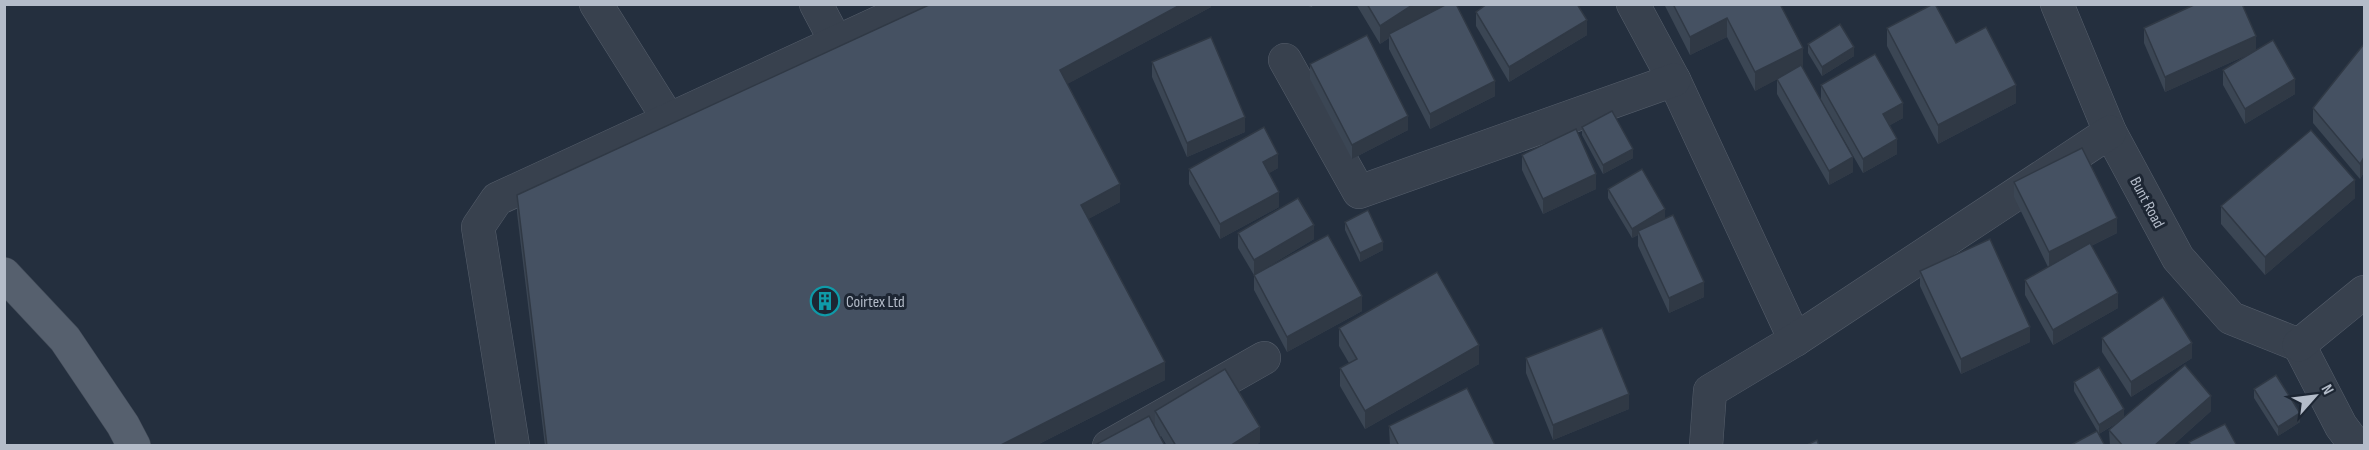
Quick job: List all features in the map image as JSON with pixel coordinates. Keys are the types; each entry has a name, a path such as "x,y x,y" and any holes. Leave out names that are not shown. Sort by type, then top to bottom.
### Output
{"main road":[{"path":"4,274 65,339 123,425 134,446"}],"street":[{"path":"597,4 669,120"},
{"path":"816,4 836,42"},
{"path":"513,446 478,227 497,199 919,4"},
{"path":"1633,4 1674,80 1795,340"},
{"name":"Bunt Road","path":"2057,4 2110,132 2178,258 2230,318 2299,345"},
{"path":"1286,60 1359,192 1674,80"},
{"path":"1706,446 1710,390 1795,340 2110,132"},
{"path":"2356,446 2341,426 2299,345 2364,292"},
{"path":"1109,446 1264,358"}],"building":[{"name":"Coirtex Ltd","path":"931,4 1182,4 1060,70 1120,184 1081,205 1165,362 999,446 547,446 517,195"},
{"path":"1367,4 1414,4 1380,26"},
{"path":"1447,4 1456,4 1495,81 1430,114 1389,34"},
{"path":"1487,4 1577,4 1587,20 1509,67 1476,12"},
{"path":"1673,4 1780,4 1803,48 1755,72 1727,18 1690,37"},
{"path":"1933,4 1956,43 1986,27 2016,85 1938,125 1887,28"},
{"path":"2196,4 2242,4 2256,36 2165,77 2144,28"},
{"path":"1840,24 1854,47 1822,67 1808,44"},
{"path":"1367,35 1408,116 1352,145 1310,64"},
{"path":"1211,37 1245,117 1187,143 1152,62"},
{"path":"2273,40 2295,79 2245,109 2223,70"},
{"path":"2364,44 2364,157 2360,164 2313,108"},
{"path":"1875,54 1903,103 1883,114 1897,139 1863,159 1821,85"},
{"path":"1801,65 1853,157 1829,171 1777,79"},
{"path":"1612,111 1633,149 1603,165 1582,127"},
{"path":"1264,127 1278,154 1263,162 1279,192 1220,224 1189,169"},
{"path":"1576,129 1596,174 1543,199 1522,155"},
{"path":"2311,130 2355,180 2265,257 2221,206"},
{"path":"2082,148 2117,218 2049,252 2014,182"},
{"path":"1642,169 1665,209 1632,229 1608,189"},
{"path":"1298,198 1314,225 1254,260 1238,233"},
{"path":"1368,210 1383,242 1360,253 1345,222"},
{"path":"1673,215 1704,282 1669,298 1638,231"},
{"path":"1328,235 1362,296 1287,337 1254,275"},
{"path":"1990,239 2030,327 1961,359 1920,271"},
{"path":"2090,243 2118,293 2053,330 2025,280"},
{"path":"1437,272 1479,345 1365,411 1340,368 1357,359 1339,328"},
{"path":"2163,297 2192,343 2131,382 2102,338"},
{"path":"1602,328 1629,394 1553,425 1526,358"},
{"path":"2185,365 2211,396 2154,446 2123,446 2109,430"},
{"path":"2099,367 2124,409 2099,425 2074,382"},
{"path":"1225,369 1260,427 1230,446 1176,446 1155,411"},
{"path":"2276,375 2300,413 2278,427 2254,389"},
{"path":"1467,388 1495,445 1399,446 1389,426"},
{"path":"1149,416 1165,446 1095,445"},
{"path":"2225,424 2237,446 2191,446 2189,442"},
{"path":"2097,431 2105,446 2069,446"},
{"path":"1817,440 1819,446 1805,446"}],"place":[{"name":"Coirtex Ltd","path":"825,301"}]}
